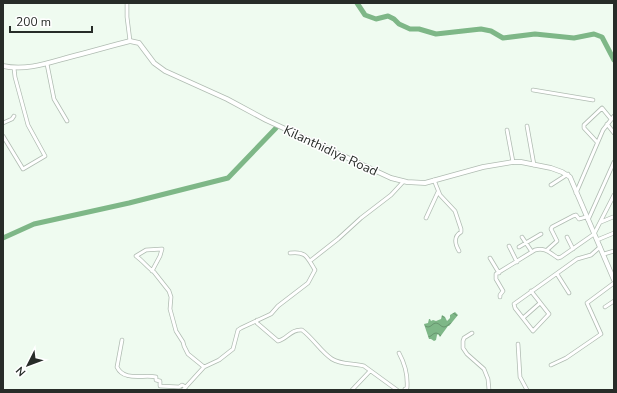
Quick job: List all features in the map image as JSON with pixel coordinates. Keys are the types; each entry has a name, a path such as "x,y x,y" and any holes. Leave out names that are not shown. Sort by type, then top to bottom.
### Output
{"street":[{"path":"3,66 25,68 47,64 130,41 127,3"},
{"name":"Kilanthidiya Road","path":"130,41 139,43 154,63 165,71 227,99 266,120 391,178 403,182 416,184 483,167 513,162 551,168 568,174"},
{"path":"47,64 54,99 67,121"},
{"path":"3,136 23,169 45,156 28,125 14,68"},
{"path":"533,90 593,100"},
{"path":"576,193 597,142 607,124 613,118 602,108 584,125 584,128 597,142"},
{"path":"3,123 14,116"},
{"path":"607,124 614,133"},
{"path":"527,126 534,165"},
{"path":"507,130 513,162"},
{"path":"587,218 614,162"},
{"path":"551,186 568,174 614,280"},
{"path":"434,180 438,192 455,211 461,229 461,232 455,239 456,246 459,251"},
{"path":"310,261 391,195 403,182"},
{"path":"426,218 438,192"},
{"path":"500,297 503,291 495,276 540,248 547,250 558,258 573,249 594,234 614,195"},
{"path":"547,250 557,240 551,229 552,228 576,215 580,219 587,218"},
{"path":"601,222 613,217"},
{"path":"597,240 614,233"},
{"path":"519,247 525,242 541,234"},
{"path":"522,237 532,252"},
{"path":"566,237 573,249"},
{"path":"509,246 516,262"},
{"path":"532,291 550,314 533,331 514,304 576,259 591,255 600,247"},
{"path":"152,270 160,256 162,249 146,250 136,256 152,270 169,291 171,297 170,309 176,332 191,357 204,367"},
{"path":"604,254 614,251"},
{"path":"183,390 204,367 219,360 233,349 238,330 271,314 278,306 308,282 315,270 310,261 305,254 299,252 290,253"},
{"path":"490,258 499,273"},
{"path":"557,274 568,293"},
{"path":"551,365 566,358 601,334 587,303 614,283"},
{"path":"605,307 614,301"},
{"path":"523,318 540,303"},
{"path":"257,320 257,324 278,341 294,330 302,330 333,360 364,366 397,390"},
{"path":"472,334 464,338 463,348 467,354 484,369 490,390"},
{"path":"122,340 117,367 119,371 125,375 134,377 156,377 156,380 160,381 160,386 179,387 182,385 186,387"},
{"path":"518,344 520,377 528,390"},
{"path":"399,353 406,365 407,383 406,390 400,390"},
{"path":"352,390 370,371"}],"water":[{"path":"455,312 458,315 440,337 438,334 436,340 434,341 429,339 424,324 428,323 429,319 431,321 436,321 441,319 442,315 447,321 450,318 450,315"}],"waterway":[{"path":"357,3 365,15 376,19 388,16 399,24 410,29 419,29 436,34 481,29 491,31 503,38 535,34 574,38 594,34 602,37 614,60"},
{"path":"3,238 34,224 129,203 228,178 276,128"}]}
